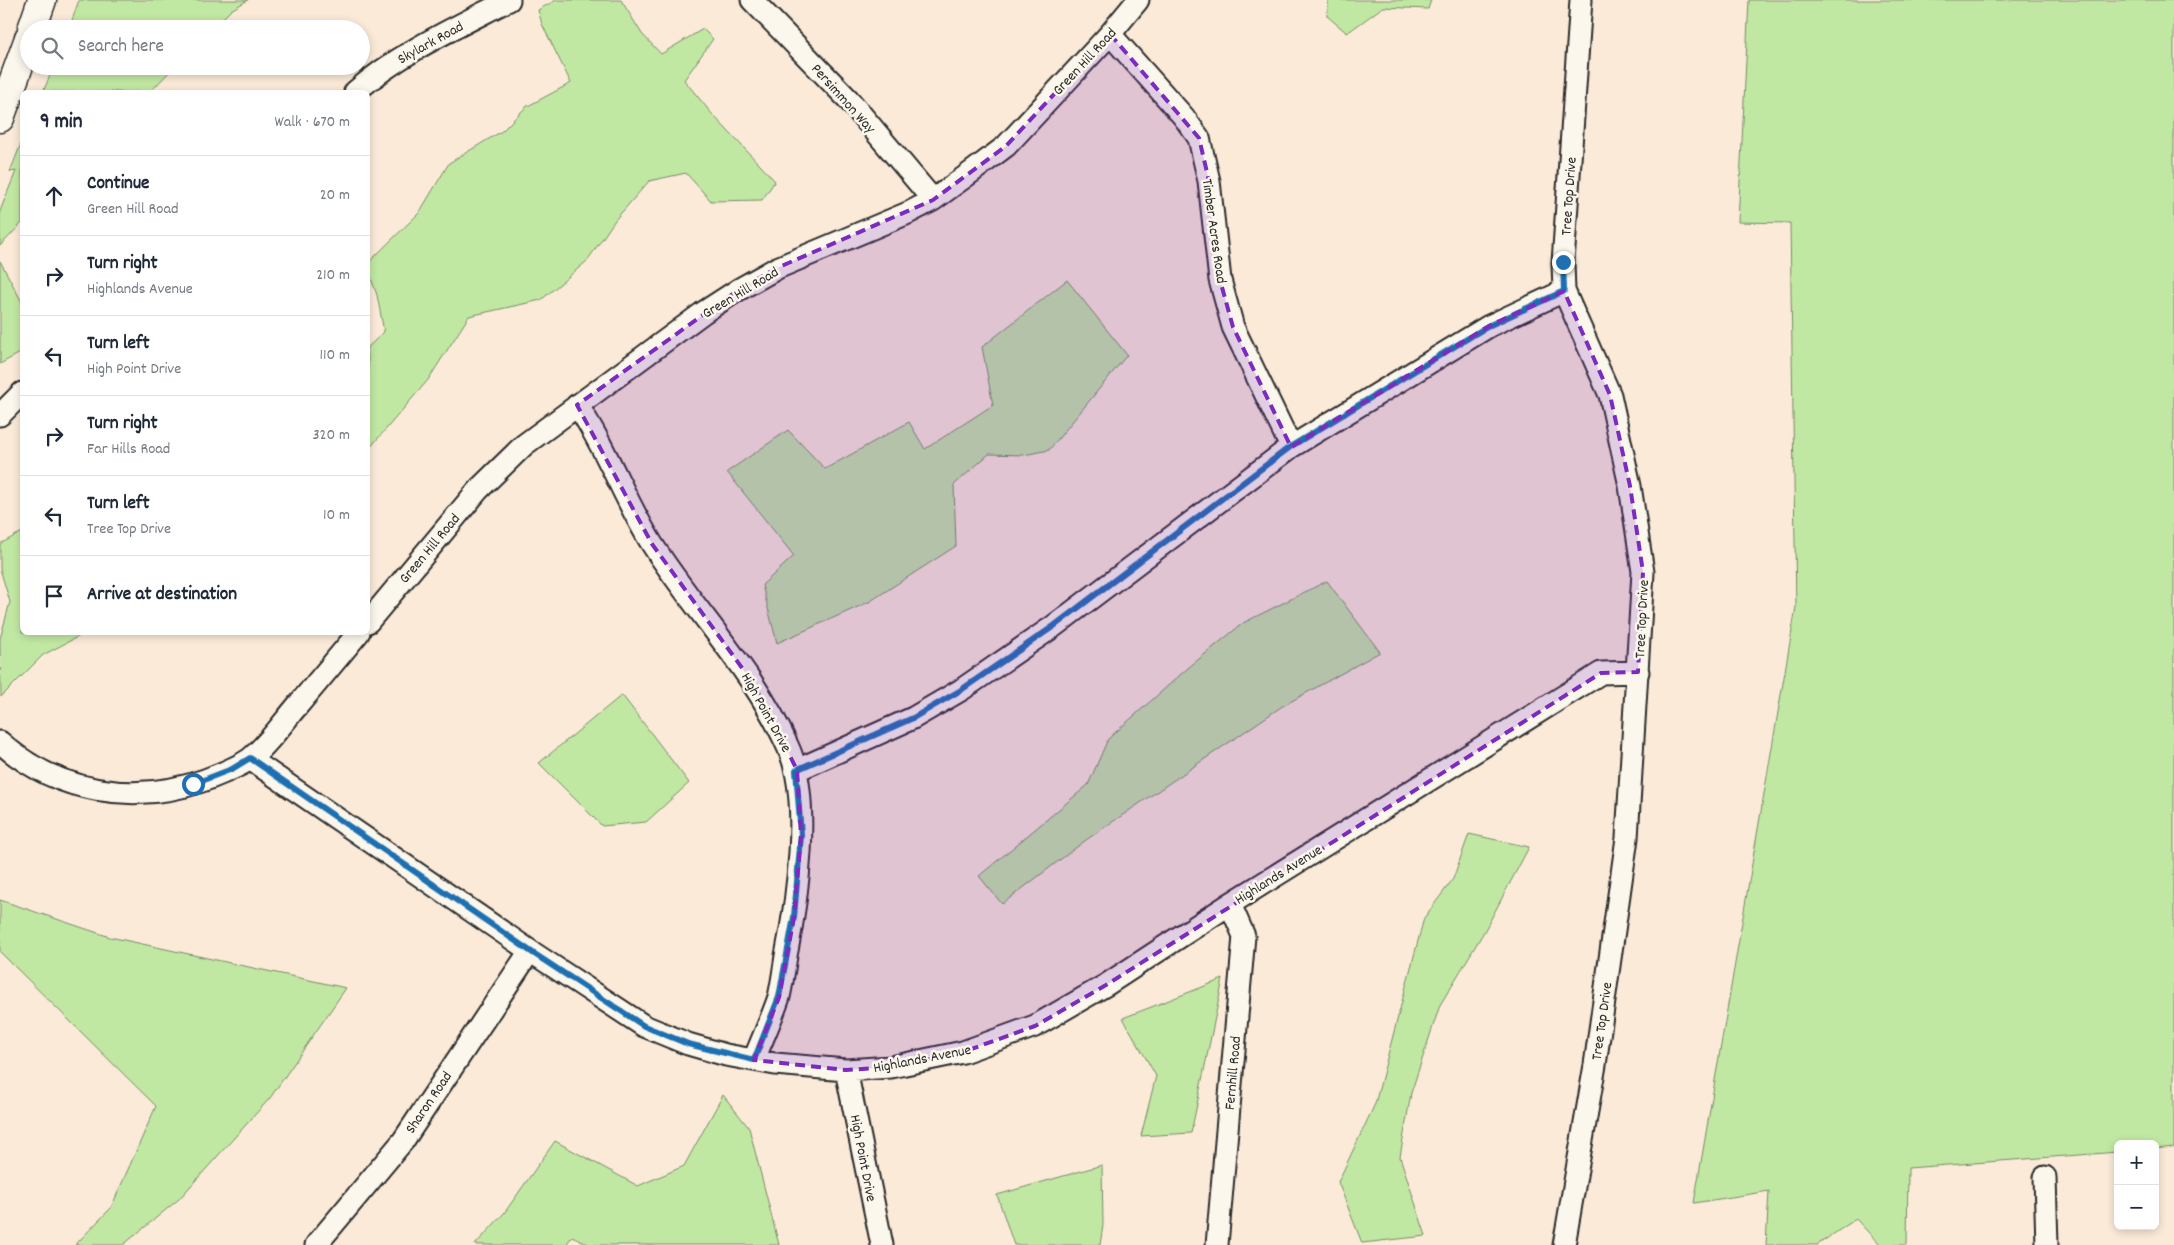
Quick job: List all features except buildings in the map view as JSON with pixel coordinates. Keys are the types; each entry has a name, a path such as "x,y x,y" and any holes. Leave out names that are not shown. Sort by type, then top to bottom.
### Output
{"highway":[{"path":"35,20 42,0"},
{"path":"0,118 20,63"}],"street":[{"name":"Skylark Road","path":"358,90 374,76 420,46 509,0"},
{"name":"Persimmon Way","path":"752,0 848,99 933,200"},
{"name":"Green Hill Road","path":"370,620 478,490 524,445 704,312 738,290 776,268 908,213 933,200 1006,146 1110,34 1138,0"},
{"name":"Tree Top Drive","path":"1564,1245 1595,1065 1627,838 1643,572 1630,486 1610,395 1564,291 1563,262 1581,0"},
{"name":"Timber Acres Road","path":"1110,34 1183,116 1199,138 1210,180 1220,280 1233,327 1290,447"},
{"path":"796,770 913,718 961,690 1054,626 1290,447 1488,326 1564,291"},
{"path":"0,416 20,395"},
{"name":"High Point Drive","path":"577,405 595,431 619,486 652,544 688,597 753,683 788,748 796,770 801,835 794,917 779,997 754,1060"},
{"path":"0,742 23,760 62,782 108,792 150,792 174,789 225,772 250,758 275,733 356,635"},
{"name":"Highlands Avenue","path":"250,758 530,951 644,1026 688,1044 754,1060 846,1070 891,1067 963,1052 1035,1026 1106,985 1230,904 1601,673 1638,672"},
{"name":"Fernhill Road","path":"1217,1245 1244,936 1230,904"},
{"name":"Sharon Road","path":"316,1245 403,1141 530,951"},
{"name":"High Point Drive","path":"846,1070 882,1245"},
{"path":"2045,1177 2047,1245"}],"highlighted area":[{"path":"1110,34 1199,138 1209,181 1220,280 1233,327 1291,447 1489,326 1564,291 1610,395 1630,486 1643,572 1638,672 1601,673 1106,985 1035,1026 963,1052 891,1067 846,1070 754,1060 779,997 794,917 801,835 797,770 753,683 652,544 577,405 738,290 777,268 933,200 1006,146"}],"green space":[{"path":"79,0 248,0 231,10 221,20 72,20"},
{"path":"556,0 621,0 642,34 661,54 703,29 713,39 684,80 712,114 775,181 762,200 711,201 686,173 649,181 615,220 587,261 541,300 469,316 428,380 370,448 370,345 384,332 377,295 370,276 370,261 419,213 449,163 502,131 526,107 571,83 542,24 538,10"},
{"path":"1328,0 1431,0 1428,9 1383,7 1347,33 1327,16"},
{"path":"1749,0 2174,0 2174,1147 2159,1149 2159,1140 2114,1140 2114,1152 1908,1168 1907,1245 1880,1245 1856,1219 1817,1245 1766,1245 1769,1191 1694,1203 1796,607 1790,223 1738,222"},
{"path":"50,75 166,75 152,90 44,90"},
{"path":"20,146 20,225 0,246 0,211 16,171 10,172"},
{"path":"0,261 20,298 20,353 0,364"},
{"path":"1067,280 1127,355 1049,450 1024,455 989,454 954,485 956,546 869,602 777,643 762,585 794,556 727,472 788,430 825,469 909,422 925,449 993,405 982,347"},
{"path":"20,533 20,635 81,635 43,655 1,697 0,639 10,602 0,569 0,544"},
{"path":"1327,581 1380,652 1281,707 1086,840 1002,904 979,876 1088,785 1108,739 1188,668 1243,623"},
{"path":"622,695 689,783 646,822 602,826 539,763"},
{"path":"1469,834 1529,847 1485,930 1440,1005 1411,1093 1400,1157 1426,1236 1362,1243 1338,1182 1375,1104 1424,918 1453,879"},
{"path":"0,900 110,937 346,988 270,1098 179,1199 123,1245 75,1245 111,1208 156,1106 0,952"},
{"path":"1223,979 1191,1133 1141,1136 1156,1076 1123,1018"},
{"path":"723,1095 749,1128 779,1245 590,1245 572,1236 566,1245 475,1245 505,1212 555,1141 638,1186 684,1166"},
{"path":"1102,1165 1103,1225 1100,1245 1014,1245 997,1195"}],"route":[{"path":"193,784 232,769 250,758 530,951 644,1026 688,1044 726,1055 754,1060 779,997 794,917 801,835 796,770 913,718 961,690 1054,626 1290,447 1396,380 1488,326 1564,291 1563,262"}]}
